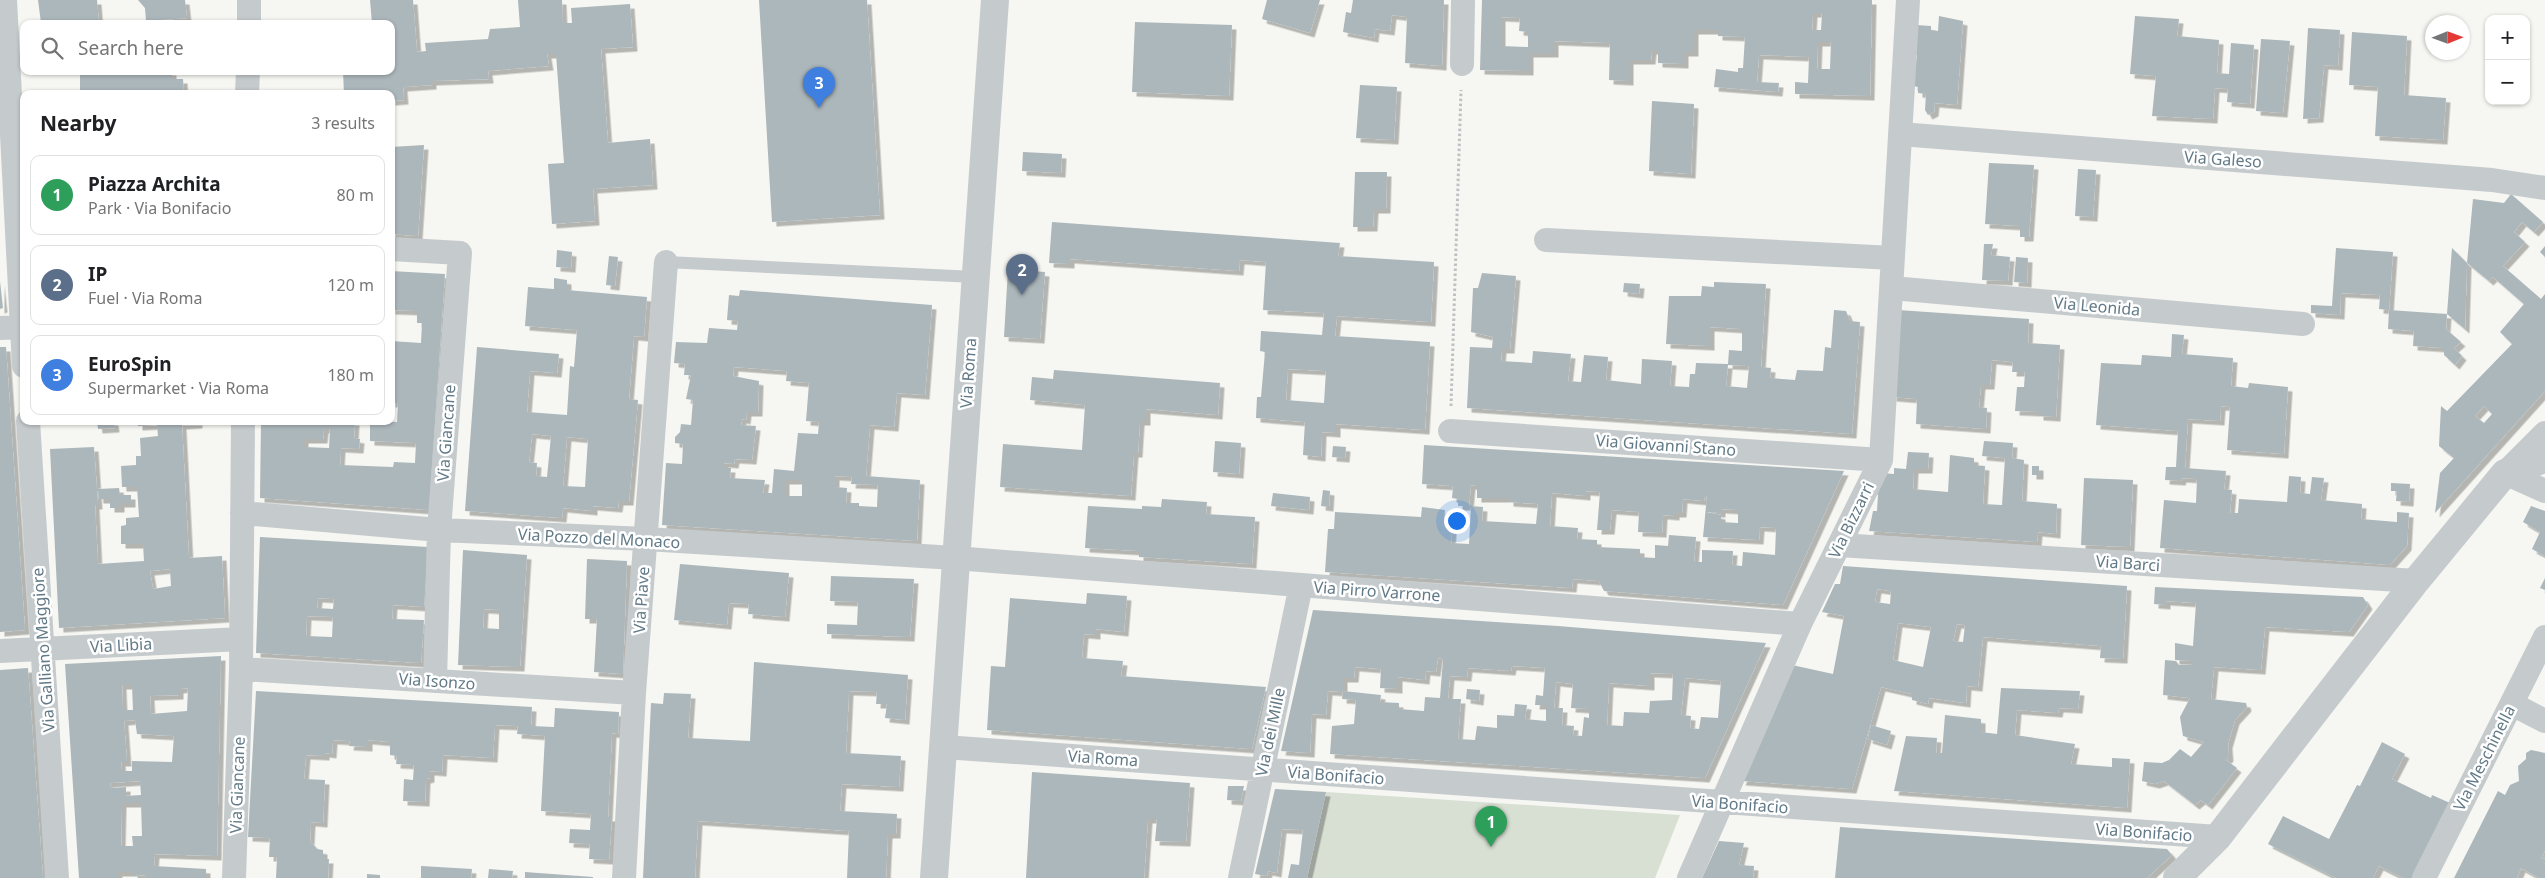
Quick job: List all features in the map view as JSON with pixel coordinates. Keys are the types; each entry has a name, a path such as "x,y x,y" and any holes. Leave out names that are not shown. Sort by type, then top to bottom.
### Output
{"street":[{"path":"6,0 10,327 20,355"},
{"path":"248,20 249,0"},
{"name":"Via Roma","path":"934,878 995,0"},
{"path":"1462,64 1463,0"},
{"name":"Via Bizzarri","path":"1689,878 1800,624 1881,460 1908,0"},
{"path":"247,90 248,75"},
{"name":"Via Galeso","path":"1900,134 2492,180 2545,188"},
{"path":"1546,240 1893,258"},
{"name":"Via Giancane","path":"395,249 460,253 438,530 435,681"},
{"name":"Via Piave","path":"624,878 634,693 666,262"},
{"name":"Via Leonida","path":"1892,288 2303,324"},
{"name":"Via Galliano Maggiore","path":"28,425 58,878"},
{"name":"Via Giancane","path":"234,878 241,669 243,425"},
{"name":"Via Giovanni Stano","path":"1450,431 1881,460"},
{"path":"2177,878 2218,837 2416,581 2505,473 2545,433"},
{"path":"2505,473 2545,459"},
{"path":"2505,473 2545,491"},
{"name":"Via Pozzo del Monaco","path":"242,514 438,530 646,539 955,558"},
{"name":"Via Barci","path":"1839,545 2416,581"},
{"name":"Via Pirro Varrone","path":"955,558 1800,624"},
{"name":"Via dei Mille","path":"1240,878 1301,585"},
{"name":"Via Meschinella","path":"2424,878 2545,637"},
{"name":"Via Libia","path":"0,651 241,639"},
{"name":"Via Isonzo","path":"241,669 634,693"},
{"path":"2512,704 2545,721"},
{"name":"Via Roma","path":"944,747 1262,770"},
{"name":"Via Bonifacio","path":"1262,770 2218,837"}],"lane":[{"path":"666,262 975,277"}],"path":[{"path":"1450,431 1462,64"}],"shaded area":[{"path":"1326,792 1680,815 1655,878 1307,878"}],"building":[{"path":"38,0 97,0 99,20 41,20"},
{"path":"138,0 185,0 187,18 146,20 145,8"},
{"path":"370,0 413,0 417,52 426,51 425,43 488,39 490,29 520,27 518,0 562,0 563,23 572,23 571,8 630,4 633,47 601,49 608,143 650,139 653,185 593,189 595,221 552,224 548,164 564,163 556,54 547,54 549,66 488,71 489,79 432,81 432,85 403,87 404,100 395,101 395,90 344,90 343,75 395,75 395,20 372,20"},
{"path":"759,0 867,0 880,215 772,222"},
{"path":"1267,0 1320,0 1310,33 1262,19"},
{"path":"1353,0 1444,0 1442,66 1405,63 1407,17 1392,15 1390,31 1375,29 1374,38 1343,32 1346,12 1351,13"},
{"path":"1482,0 1872,0 1870,96 1795,94 1795,82 1808,83 1809,57 1759,55 1757,82 1779,83 1778,92 1714,87 1716,69 1738,72 1738,68 1743,68 1745,37 1718,36 1718,30 1694,30 1694,52 1684,52 1684,64 1658,63 1658,50 1652,50 1651,60 1629,60 1629,81 1609,80 1610,43 1554,41 1554,53 1529,53 1529,71 1480,70","holes":["1813,13 1822,13 1821,30 1812,30","1501,17 1520,18 1519,31 1528,32 1528,47 1501,46","1818,42 1831,42 1830,69 1817,69"]},
{"path":"1939,16 1963,21 1957,105 1935,103 1934,112 1928,115 1925,110 1926,94 1918,93 1918,87 1913,86 1917,55 1914,55 1916,25 1931,26 1931,30 1938,31"},
{"path":"2135,16 2179,19 2177,36 2219,40 2217,73 2229,74 2231,43 2254,45 2250,104 2227,102 2228,89 2215,88 2213,119 2152,116 2156,76 2130,74"},
{"path":"1135,22 1232,25 1229,96 1132,92"},
{"path":"2308,28 2340,30 2338,66 2324,65 2319,118 2303,119"},
{"path":"2352,32 2407,36 2404,95 2446,98 2443,140 2375,136 2378,87 2349,85"},
{"path":"2261,39 2290,41 2283,113 2256,111"},
{"path":"80,75 172,75 172,79 183,79 184,90 80,90"},
{"path":"1360,85 1397,87 1394,140 1356,138"},
{"path":"1652,101 1694,104 1691,174 1649,171"},
{"path":"424,145 418,236 395,234 395,147"},
{"path":"1023,152 1062,154 1061,173 1022,171"},
{"path":"1989,163 2034,165 2029,237 2020,237 2020,226 1985,224"},
{"path":"2078,169 2096,170 2093,217 2075,216"},
{"path":"1355,172 1387,172 1386,209 1374,209 1373,227 1353,227"},
{"path":"2511,194 2543,222 2534,232 2522,222 2514,232 2525,242 2503,266 2541,299 2545,294 2545,391 2435,513 2440,473 2454,458 2439,446 2441,406 2447,411 2512,344 2500,332 2524,304 2493,277 2489,281 2467,263 2473,199 2504,203","holes":["2484,406 2492,414 2484,423 2475,416"]},
{"path":"1052,222 1340,243 1338,256 1434,262 1431,322 1337,316 1335,336 1430,342 1425,430 1336,424 1336,433 1322,432 1321,457 1303,455 1305,422 1256,418 1257,397 1261,397 1265,352 1260,351 1261,331 1322,335 1324,313 1263,310 1266,262 1240,260 1239,271 1070,259 1070,264 1049,263","holes":["1288,369 1326,371 1324,403 1286,400"]},
{"path":"1984,244 1993,244 1991,255 2010,257 2008,281 1982,280"},
{"path":"2545,246 2545,257 2540,252"},
{"path":"2336,248 2393,252 2389,310 2379,309 2380,295 2341,293 2340,315 2311,313 2311,305 2332,306"},
{"path":"2452,248 2467,263 2465,329 2447,314"},
{"path":"557,250 572,252 571,268 556,267"},
{"path":"609,256 618,257 615,286 606,285"},
{"path":"2016,257 2028,258 2027,283 2014,282"},
{"path":"1008,269 1045,272 1040,339 1004,337"},
{"path":"395,271 445,274 429,510 260,498 261,425 355,425 354,438 360,439 359,449 341,448 340,465 393,467 394,462 415,463 416,443 370,441 370,425 395,425 395,422 397,422 398,403 395,403 395,341 421,343 422,323 417,323 417,311 395,310","holes":["324,429 330,429 329,448 304,447 304,439 323,439"]},
{"path":"1482,273 1516,276 1510,349 1502,349 1501,361 1532,363 1533,351 1571,354 1568,381 1581,382 1584,355 1608,357 1606,380 1641,384 1642,359 1672,361 1670,386 1689,387 1690,374 1695,374 1696,363 1728,364 1729,350 1742,351 1742,329 1710,327 1710,346 1666,344 1669,296 1701,296 1702,286 1714,287 1714,282 1766,284 1761,367 1771,368 1770,378 1795,380 1797,370 1823,371 1825,347 1831,348 1834,310 1846,311 1850,321 1860,322 1852,434 1467,408 1470,347 1492,348 1493,337 1471,332 1473,288 1478,288","holes":["1728,365 1749,366 1747,388 1726,386"]},
{"path":"554,278 567,280 567,290 647,297 644,337 634,336 629,399 638,400 629,501 619,501 618,508 593,506 593,511 563,508 562,518 465,511 477,347 559,354 557,373 530,371 527,412 567,415 570,366 574,367 577,330 525,326 528,287 554,289","holes":["532,434 551,436 547,477 536,476 537,463 529,462","567,437 588,439 585,487 563,486"]},
{"path":"0,281 3,308 0,309"},
{"path":"1624,283 1640,284 1639,294 1623,292"},
{"path":"740,290 932,305 925,395 897,393 894,427 870,425 866,476 920,480 917,541 662,525 666,463 682,464 683,444 675,443 675,437 680,432 681,424 691,425 693,400 686,399 691,375 684,375 685,364 674,363 676,342 707,343 709,328 737,330 738,321 727,320 729,295 739,296","holes":["734,367 787,371 786,381 809,383 806,421 819,422 818,434 798,433 794,471 774,469 772,493 763,493 765,480 730,478 731,468 724,468 724,463 734,464 735,459 752,460 756,426 741,425 742,419 746,420 747,412 758,412 759,381 733,376","835,476 852,477 851,484 878,485 877,507 859,506 859,503 846,503 847,488 835,487","785,480 802,480 802,496 785,496"]},
{"path":"1898,310 2029,319 2028,343 2060,345 2056,417 2039,416 2039,412 2015,411 2017,387 2024,387 2025,372 2012,372 2013,362 1992,360 1990,385 1981,385 1979,407 1987,408 1986,429 1916,424 1917,399 1892,397"},
{"path":"2389,310 2447,314 2446,329 2461,342 2454,348 2462,356 2455,365 2444,355 2444,348 2413,346 2414,331 2388,329"},
{"path":"2172,334 2184,335 2182,354 2233,358 2231,386 2248,388 2249,383 2288,387 2284,454 2227,450 2230,407 2221,406 2220,421 2188,419 2185,468 2226,471 2224,489 2232,490 2230,513 2238,513 2239,499 2287,502 2289,476 2301,477 2300,493 2310,494 2312,477 2324,478 2321,500 2362,504 2361,519 2397,522 2397,512 2409,513 2407,546 2390,565 2160,548 2164,500 2196,503 2197,479 2165,480 2166,467 2176,467 2178,431 2096,425 2101,363 2141,365 2142,355 2171,357"},
{"path":"0,347 6,347 25,630 0,632"},
{"path":"1054,370 1220,383 1218,415 1146,409 1146,421 1140,421 1138,453 1134,453 1131,496 1000,487 1003,444 1082,450 1085,405 1030,400 1032,377 1053,379"},
{"path":"98,425 115,425 115,428 98,429"},
{"path":"157,425 182,425 189,558 222,556 225,618 59,628 50,449 94,447 98,505 95,505 98,564 144,561 143,544 121,544 121,526 126,525 126,518 139,517 137,487 122,487 121,466 136,465 136,456 141,456 140,438 158,436","holes":["170,569 171,586 153,589 150,571"]},
{"path":"1215,441 1241,443 1239,474 1213,472"},
{"path":"1984,441 2013,443 2012,458 2024,460 2022,501 2057,504 2056,534 2038,532 2037,542 1869,531 1873,511 1877,511 1878,495 1875,493 1881,473 1894,474 1894,468 1906,469 1908,452 1929,453 1928,469 1914,469 1913,489 1948,492 1950,455 1974,458 1974,465 1985,466 1983,504 2002,505 2005,458 1982,456"},
{"path":"1424,445 1844,471 1783,605 1604,591 1599,581 1573,579 1572,588 1325,572 1328,529 1334,529 1335,512 1421,517 1422,507 1445,510 1444,518 1453,519 1451,543 1469,544 1471,506 1483,507 1482,521 1536,524 1538,504 1509,502 1509,498 1477,498 1477,486 1471,485 1469,506 1458,506 1458,499 1452,498 1453,486 1422,484","holes":["1586,491 1600,492 1597,530 1610,530 1612,510 1639,512 1638,532 1662,533 1663,515 1675,516 1675,513 1682,513 1683,499 1704,501 1705,496 1707,496 1703,537 1759,540 1760,527 1776,528 1775,555 1743,552 1742,566 1732,565 1733,551 1702,550 1702,562 1694,562 1696,537 1669,535 1668,546 1655,545 1655,558 1640,557 1640,549 1597,547 1597,540 1577,539 1578,528 1550,526 1552,493 1586,496","1721,509 1738,510 1738,523 1721,522 1721,515 1706,512 1721,513"]},
{"path":"1333,446 1346,447 1345,458 1332,457"},
{"path":"2032,466 2039,466 2039,475 2032,475"},
{"path":"2084,478 2133,480 2130,547 2081,545"},
{"path":"2391,483 2410,484 2409,502 2396,501 2397,491 2391,491"},
{"path":"119,488 120,495 131,495 131,503 120,503 120,508 110,508 110,499 99,499 98,489"},
{"path":"1323,490 1330,491 1329,507 1321,506"},
{"path":"1273,493 1310,497 1309,510 1271,506"},
{"path":"1162,499 1207,502 1206,514 1255,517 1252,564 1139,557 1139,551 1085,548 1088,506 1142,509 1142,506 1161,507"},
{"path":"2531,506 2545,511 2545,556 2532,549 2540,532 2523,522"},
{"path":"260,537 428,547 424,607 393,605 392,619 424,620 421,663 256,653","holes":["318,598 334,599 333,609 317,608","307,616 333,617 332,637 306,636"]},
{"path":"463,550 527,555 520,667 458,665","holes":["484,609 499,610 499,629 483,628"]},
{"path":"587,559 627,561 623,674 594,672 597,619 585,619"},
{"path":"680,564 789,573 785,617 748,614 749,604 729,603 727,625 674,620"},
{"path":"1843,566 2127,586 2123,659 2100,658 2101,646 1983,637 1978,687 1967,686 1966,703 1929,698 1928,704 1912,700 1912,694 1881,687 1852,789 1741,781 1792,665 1833,674 1844,616 1822,612 1835,584 1840,584","holes":["1877,589 1891,591 1890,604 1875,602","1898,623 1931,627 1923,667 1893,660","1957,624 1965,625 1963,642 1953,641"]},
{"path":"831,576 914,579 910,637 827,634 827,624 857,625 858,602 830,601"},
{"path":"2545,578 2545,590 2540,588"},
{"path":"2155,587 2363,597 2368,605 2349,632 2265,627 2261,670 2214,667 2211,699 2246,703 2247,707 2235,720 2228,744 2229,757 2226,760 2237,768 2208,805 2201,800 2195,805 2164,781 2155,784 2142,781 2144,762 2162,763 2169,760 2180,749 2191,757 2204,742 2183,736 2180,717 2190,698 2163,695 2165,660 2176,661 2179,665 2192,665 2192,661 2175,660 2175,643 2193,646 2196,603 2166,601 2166,605 2154,604"},
{"path":"1087,593 1127,596 1124,632 1096,629 1096,635 1084,634 1082,658 1123,661 1121,676 1266,687 1252,749 987,730 991,666 1005,667 1010,598 1086,604"},
{"path":"1313,610 1558,626 1766,643 1705,778 1330,754 1332,726 1354,724 1356,700 1342,699 1343,692 1328,691 1326,715 1312,714 1310,753 1281,751","holes":["1438,658 1443,659 1440,698 1425,697 1424,711 1399,709 1399,703 1380,702 1381,695 1343,691 1343,678 1354,678 1355,667 1381,669 1380,688 1398,689 1398,677 1425,680 1426,671 1436,672","1512,666 1545,668 1543,696 1536,695 1535,705 1546,705 1546,721 1525,719 1527,705 1515,704 1514,716 1497,715 1497,728 1477,726 1475,740 1458,739 1461,699 1448,699 1450,676 1467,677 1468,668 1511,671","1650,673 1673,674 1672,700 1650,701 1649,713 1624,712 1623,726 1607,725 1609,683 1650,686","1685,678 1721,681 1718,718 1701,717 1699,729 1690,728 1691,716 1681,715","1556,682 1573,684 1571,708 1589,709 1589,718 1584,717 1582,736 1573,735 1574,726 1562,725 1563,708 1554,708"]},
{"path":"221,656 217,856 155,854 154,866 206,869 206,878 145,878 145,875 133,876 133,872 118,872 118,878 79,878 65,664","holes":["122,685 132,685 133,710 123,710","188,688 187,711 151,714 150,696 179,695 179,689","135,720 137,734 174,736 172,762 132,761 132,771 122,771 121,762 127,762 124,721","140,781 141,795 126,796 126,787 111,788 110,783","122,803 141,803 142,836 132,836 133,846 121,846"]},
{"path":"754,662 908,675 905,720 885,718 887,704 876,704 877,692 849,691 846,753 901,756 899,787 842,784 840,811 897,814 896,834 888,834 886,878 847,878 849,831 698,821 695,878 643,878 651,703 663,704 664,693 691,694 688,738 750,741"},
{"path":"28,668 43,878 0,878 0,670"},
{"path":"2001,688 2080,691 2078,709 2059,708 2058,713 2017,710 2015,735 2075,744 2071,764 2112,767 2112,758 2130,759 2127,808 1894,791 1906,736 1937,738 1936,753 1942,753 1945,715 1981,719 1981,732 1997,734"},
{"path":"1467,689 1480,690 1479,701 1466,699"},
{"path":"256,691 532,707 531,726 554,727 555,708 619,712 618,734 612,733 608,817 612,817 609,860 589,859 590,844 569,843 570,829 590,830 591,814 541,811 545,736 517,734 518,726 495,725 493,758 443,755 442,772 430,771 430,778 426,779 425,802 403,801 404,779 413,780 414,765 396,764 397,756 390,755 390,742 368,740 368,747 349,746 350,741 333,740 332,754 325,753 325,756 306,755 304,779 325,780 323,823 311,822 310,841 317,849 323,850 323,859 329,859 328,878 276,878 277,857 269,857 270,838 248,837"},
{"path":"1871,725 1891,731 1887,745 1868,739"},
{"path":"2382,742 2405,754 2392,779 2431,798 2432,795 2450,803 2413,878 2403,878 2379,866 2373,878 2336,878 2268,844 2283,816 2329,839 2357,785 2360,786"},
{"path":"2531,750 2545,753 2545,851 2541,858 2545,859 2545,878 2539,878 2521,868 2517,878 2454,878 2498,791 2505,795 2510,785 2519,781 2518,766 2526,759 2526,753"},
{"path":"1032,772 1190,783 1186,842 1155,841 1157,819 1148,819 1144,878 1026,878"},
{"path":"1228,786 1244,786 1241,801 1227,800"},
{"path":"1275,789 1326,792 1307,878 1288,878 1291,864 1299,865 1303,830 1282,829 1277,873 1268,871 1267,876 1255,874"},
{"path":"1840,827 2167,849 2172,855 2147,878 1835,878"},
{"path":"1719,841 1744,843 1739,865 1754,866 1753,878 1702,878"},
{"path":"421,866 472,869 471,878 421,878"},
{"path":"489,869 513,871 512,878 488,878"},
{"path":"525,872 593,877 593,878 525,878"},
{"path":"367,874 380,875 380,878 367,878"}],"place":[{"name":"EuroSpin","path":"819,108"},
{"name":"IP","path":"1022,295"},
{"name":"Piazza Archita","path":"1491,847"}]}
